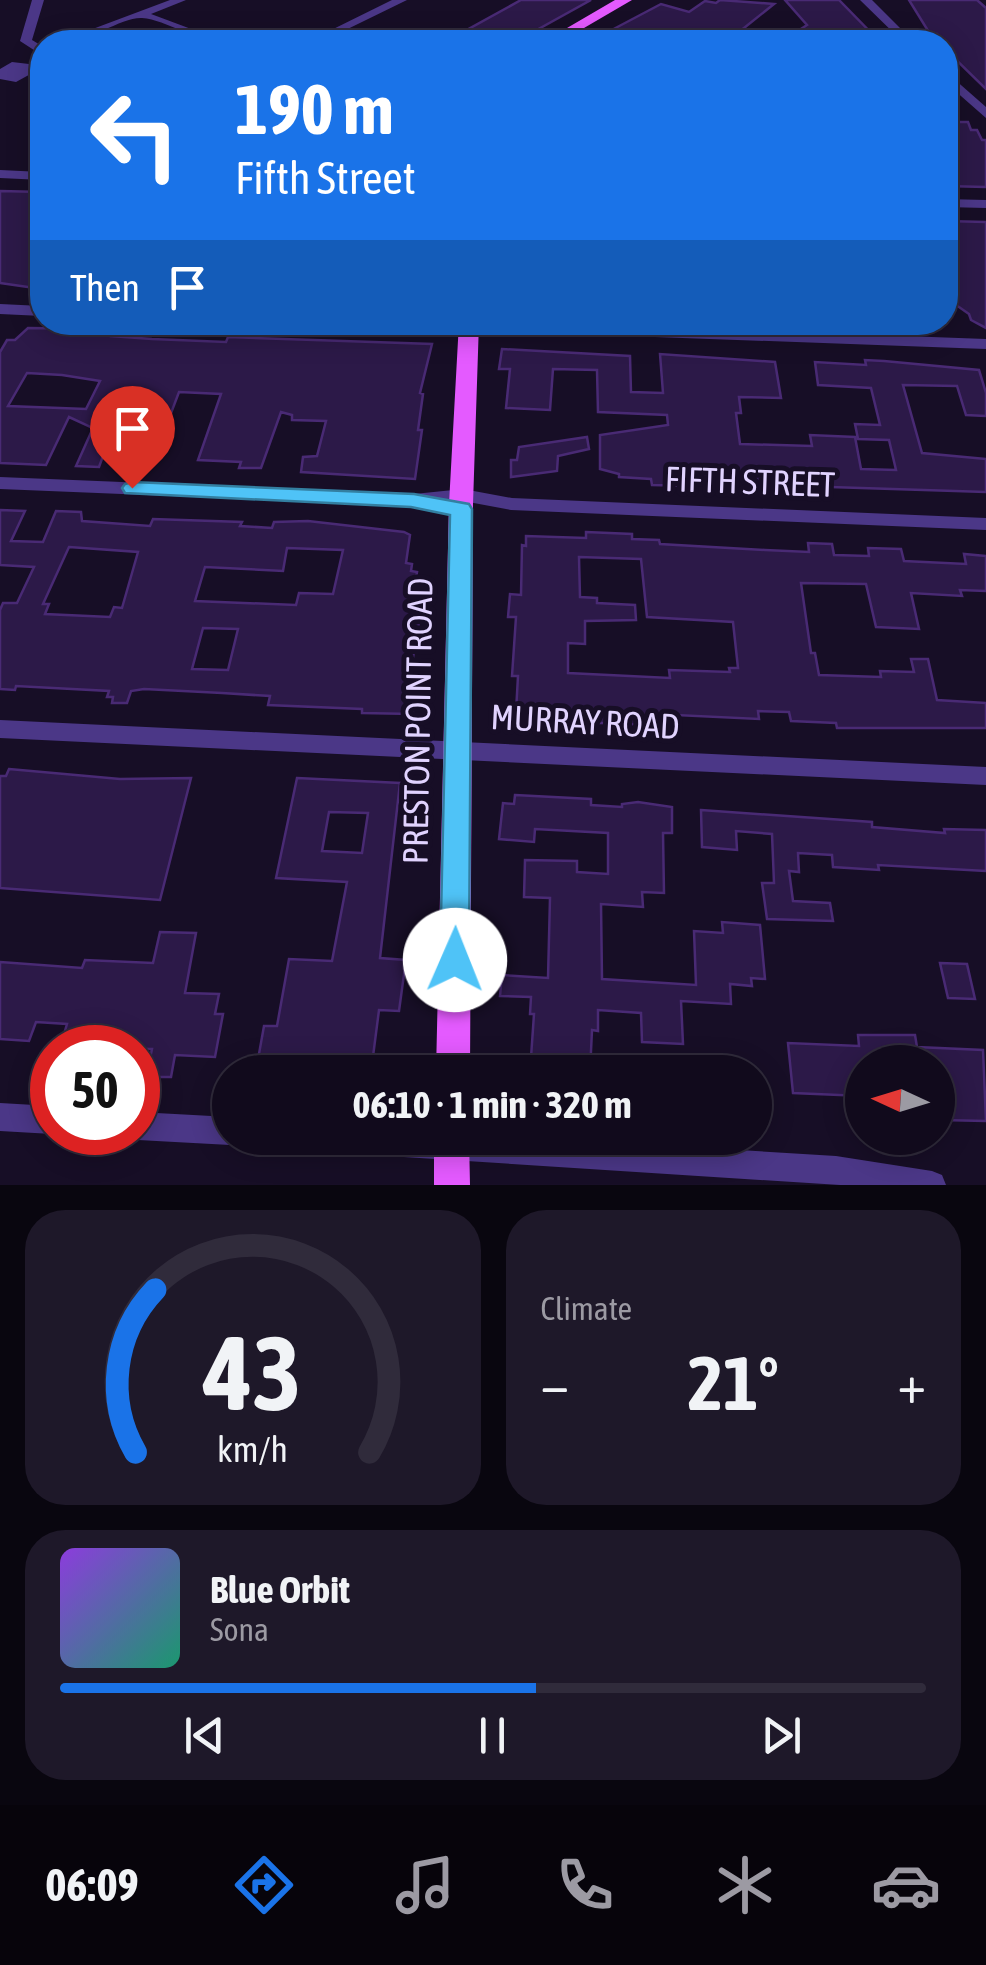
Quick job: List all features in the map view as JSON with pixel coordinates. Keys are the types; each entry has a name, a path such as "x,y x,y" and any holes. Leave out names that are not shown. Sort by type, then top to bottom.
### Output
{"main road":[{"path":"562,30 616,0"},
{"path":"571,30 625,0"},
{"name":"PRESTON POINT ROAD","path":"453,1055 464,335"},
{"path":"452,1155 452,1185"}],"street":[{"path":"30,43 26,41 38,0"},
{"path":"100,30 180,0"},
{"path":"338,30 401,0"},
{"path":"866,0 897,30"},
{"path":"143,16 185,30"},
{"path":"2,77 30,70"},
{"path":"958,87 986,114"},
{"path":"958,97 986,98"},
{"path":"0,174 30,175"},
{"path":"958,203 986,204"},
{"path":"0,309 30,310"},
{"path":"734,335 986,344"},
{"name":"FIFTH STREET","path":"0,483 414,500 426,506 462,503 495,510 511,504 986,524"},
{"name":"MURRAY ROAD","path":"0,728 986,776"},
{"path":"0,1117 30,1119"},
{"path":"160,1127 212,1131"},
{"path":"630,1155 836,1170 932,1185"}],"building":[{"path":"521,0 591,0 537,30 467,30"},
{"path":"720,0 774,4 744,28 751,30 612,30 661,4 689,12 705,1"},
{"path":"785,0 839,0 868,30 799,30 807,25"},
{"path":"909,0 977,0 986,8 986,89 958,62 958,30 928,30"},
{"path":"958,122 968,122 971,130 977,130 986,140 986,187 958,186"},
{"path":"0,191 30,192 30,287 0,283"},
{"path":"958,221 986,222 986,328 971,320 958,306"},
{"path":"28,328 30,335 432,344 420,393 423,394 418,430 422,430 415,479 301,472 303,457 317,456 326,421 292,420 292,415 281,412 261,468 239,468 241,462 198,460 221,394 179,392 154,458 103,456 99,467 76,466 93,428 69,417 46,465 0,463 0,352 7,340 15,340","holes":["27,373 100,381 86,409 8,406"]},
{"path":"502,349 630,356 631,392 663,393 660,354 775,362 781,398 739,397 741,413 736,413 740,444 812,446 810,435 855,437 861,469 896,470 889,440 858,439 855,424 880,425 871,388 818,385 815,362 866,365 865,360 979,370 986,393 986,416 966,415 957,386 903,385 922,453 986,459 986,492 799,486 720,476 720,481 691,480 691,486 652,485 651,479 619,477 600,469 600,435 668,425 667,415 598,412 597,370 553,369 550,410 506,408 510,369 499,369"},
{"path":"587,437 589,449 558,456 557,471 511,477 511,460 517,460 519,447"},
{"path":"0,510 25,511 11,541 43,542 56,511 81,512 82,521 150,526 153,519 242,522 240,526 272,528 274,522 308,521 404,532 410,535 406,563 412,564 411,571 417,572 412,603 422,604 409,681 413,714 268,705 270,696 222,693 144,689 131,691 127,703 112,703 113,697 107,697 109,691 16,686 15,690 0,689 0,610 3,603 17,603 34,567 0,565","holes":["69,547 138,552 122,608 114,607 110,617 45,614 49,604 43,604","287,548 343,550 333,594 299,593 296,605 195,601 205,567 283,571","203,628 238,629 228,670 192,669"]},
{"path":"586,532 632,534 632,539 659,540 660,544 809,552 808,543 832,544 834,555 869,556 868,548 901,549 904,561 966,564 964,554 986,556 986,591 960,590 962,596 911,593 919,629 876,627 866,584 801,583 811,653 815,653 819,675 881,677 880,671 914,672 911,659 928,659 937,700 986,703 986,728 837,728 836,723 791,721 789,712 758,711 759,719 655,714 656,725 573,722 574,714 516,712 518,676 512,676 516,617 508,617 510,594 521,595 522,545 526,546 526,536 586,538","holes":["579,557 641,559 647,617 733,622 738,668 729,668 730,672 669,670 670,678 568,673 568,643 585,644 585,621 636,620 635,605 597,603 597,598 580,597"]},
{"path":"9,769 120,779 191,778 160,900 0,888 0,776 6,776"},
{"path":"297,778 400,783 380,958 406,960 399,1011 379,1010 373,1055 259,1055 264,1026 277,1026 289,959 332,961 347,882 276,878","holes":["329,812 368,813 362,853 322,851"]},
{"path":"515,795 591,799 591,805 622,807 638,802 672,807 672,833 663,833 664,893 642,892 643,907 601,904 602,979 696,985 694,931 723,933 722,922 760,925 765,979 751,978 752,986 730,984 731,1004 681,1001 683,1044 642,1042 641,1013 598,1010 598,1031 592,1030 591,1055 531,1055 531,997 500,996 502,975 548,978 550,898 524,897 525,860 577,861 577,872 608,874 608,833 535,829 534,842 499,839 503,803 514,804"},
{"path":"701,810 872,822 872,827 945,833 944,829 986,830 986,871 878,865 879,870 833,867 832,855 798,853 799,872 789,871 793,901 830,903 833,921 767,919 762,883 774,883 772,834 736,831 737,850 702,847"},
{"path":"160,932 196,933 185,993 219,994 215,1014 223,1014 215,1055 175,1055 171,1077 160,1077 160,1025 36,1022 30,1025 29,1041 0,1039 0,962 82,968 85,960 153,963"},
{"path":"940,963 967,964 975,999 948,998"},
{"path":"858,1035 915,1035 917,1045 859,1045"},
{"path":"788,1043 845,1045 845,1095 793,1093"},
{"path":"955,1049 983,1050 986,1121 955,1120"}],"route":[{"path":"132,488 414,500 426,506 461,509 455,960"}]}
